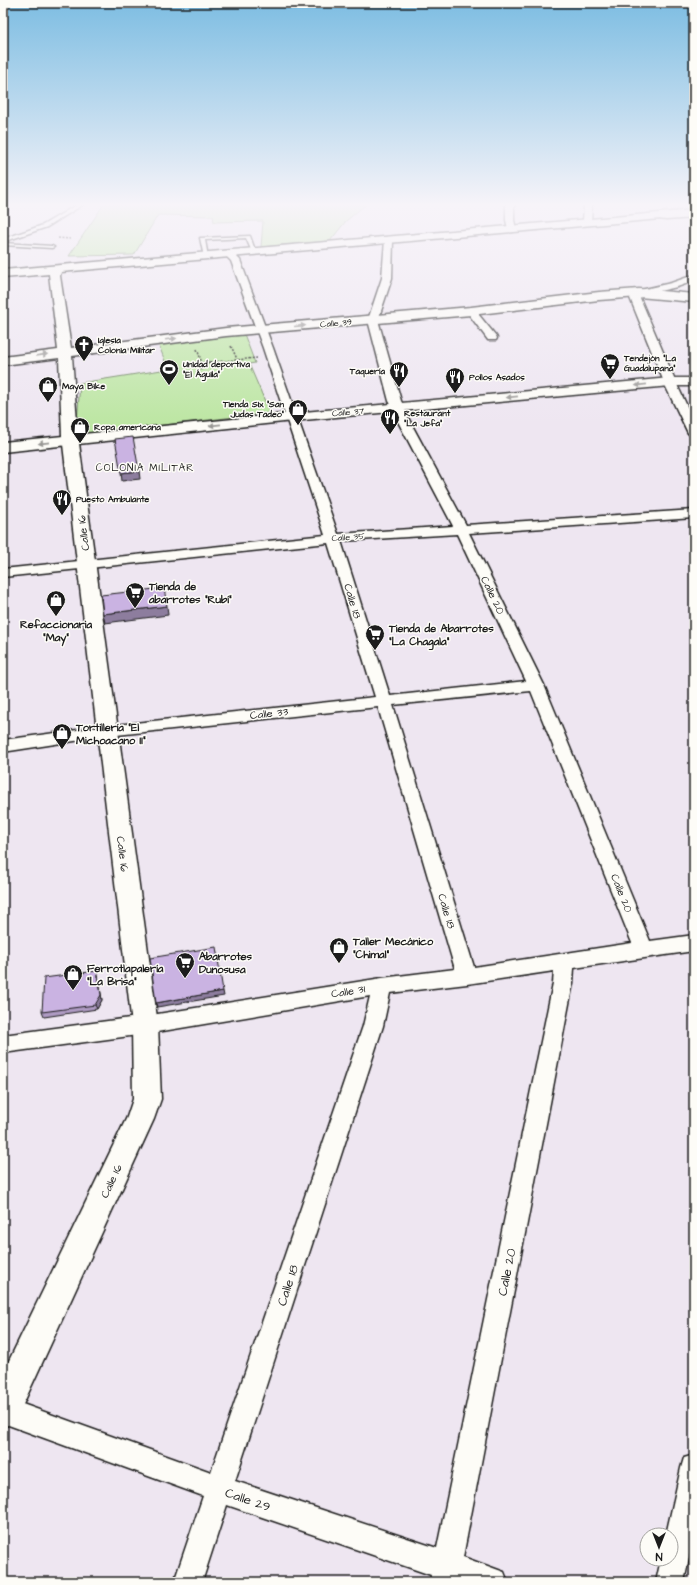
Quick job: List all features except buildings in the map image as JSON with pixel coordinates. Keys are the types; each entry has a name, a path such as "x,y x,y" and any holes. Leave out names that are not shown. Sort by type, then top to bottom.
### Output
{"main road":[{"name":"Calle 16","path":"3,1410 140,1119 147,1099 144,1025 86,563 72,440 65,352 54,278"},
{"name":"Calle 39","path":"3,361 190,336 471,311 600,296 639,293 694,298"},
{"name":"Calle 37","path":"3,447 293,417 670,382 694,382"}],"street":[{"name":"Calle 18","path":"242,278 262,329 289,410 293,417 333,538 467,976"},
{"path":"373,320 388,278"},
{"path":"694,278 674,285 639,293 635,298 670,382 694,433"},
{"path":"471,311 492,338"},
{"name":"Calle 20","path":"373,320 395,401 399,408 400,414 461,529 536,685 644,948"},
{"name":"Calle 35","path":"3,572 333,538 694,514"},
{"name":"Calle 33","path":"3,746 107,731 536,685"},
{"name":"Calle 31","path":"3,1044 144,1025 382,986 564,962 644,948 694,943"},
{"name":"Calle 20","path":"445,1574 561,991 564,962"},
{"name":"Calle 18","path":"188,1582 370,1033 382,986"},
{"name":"Calle 29","path":"3,1410 220,1489 445,1574 494,1582"},
{"path":"670,1582 694,1468"}],"path":[{"path":"190,336 203,362"},
{"path":"203,362 271,357"},
{"path":"201,370 200,364 203,362"}],"green space":[{"name":"Unidad deportiva \"El Águila\"","path":"244,334 255,363 249,364 270,413 76,435 80,383 168,369 158,343"}],"place":[{"name":"Iglesia Colonia Militar","path":"84,362"},
{"name":"Tendejón \"La Guadalupana\"","path":"610,380"},
{"name":"Unidad deportiva \"El Águila\"","path":"169,386"},
{"name":"Taquería","path":"399,388"},
{"name":"Pollos Asados","path":"455,394"},
{"name":"Maya Bike","path":"48,403"},
{"name":"Tienda Six \"San Judas Tadeo\"","path":"298,426"},
{"name":"Restaurant \"La Jefa\"","path":"390,435"},
{"name":"Ropa americana","path":"80,444"},
{"name":"Puesto Ambulante","path":"62,516"},
{"name":"Tienda de abarrotes \"Rubí\"","path":"135,609"},
{"name":"Refaccionaria \"May\"","path":"56,617"},
{"name":"Tienda de Abarrotes \"La Chagala\"","path":"375,651"},
{"name":"Tortillería \"El Michoacano II\"","path":"62,750"},
{"name":"Taller Mecánico \"Chimal\"","path":"339,964"},
{"name":"Abarrotes Dunosusa","path":"185,979"},
{"name":"Ferrotlapalería \"La Brisa\"","path":"73,991"}],"district":[{"name":"COLONIA MILITAR","path":"145,467"}]}
